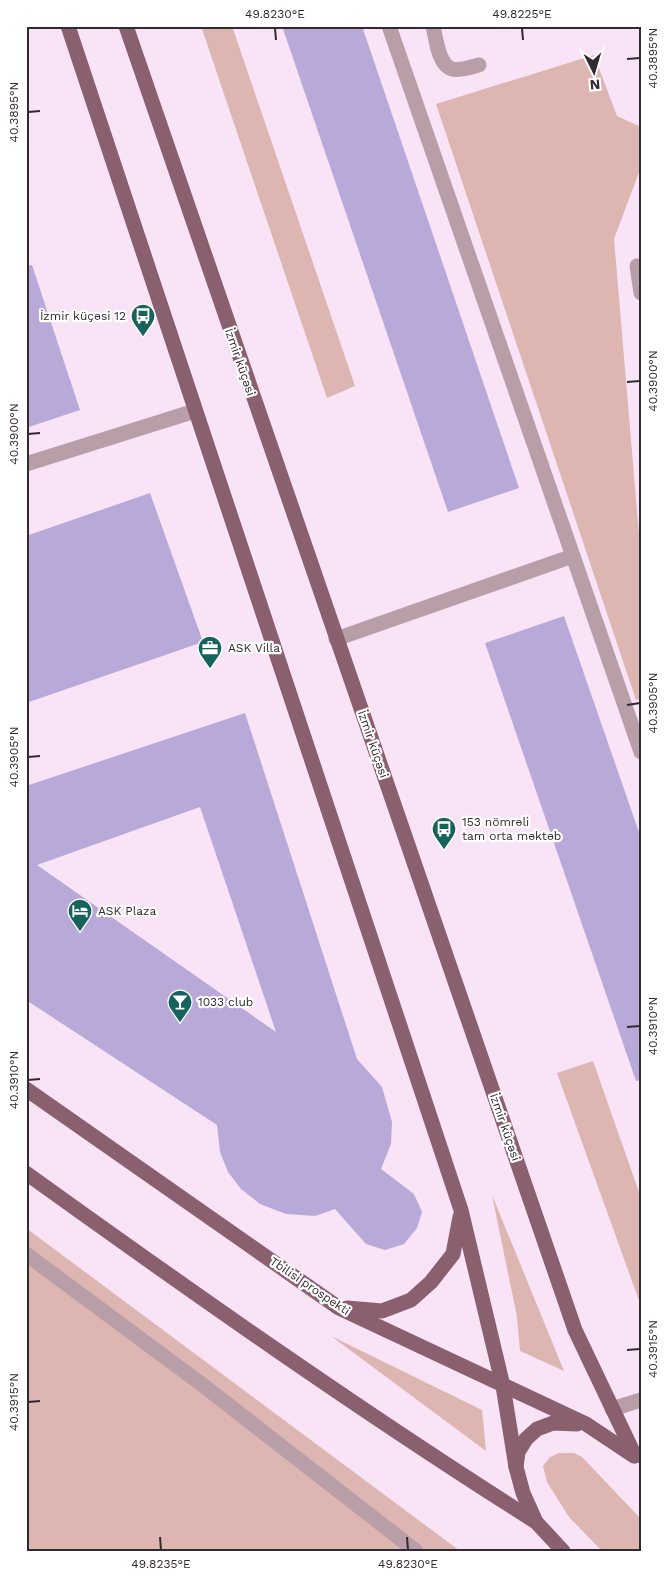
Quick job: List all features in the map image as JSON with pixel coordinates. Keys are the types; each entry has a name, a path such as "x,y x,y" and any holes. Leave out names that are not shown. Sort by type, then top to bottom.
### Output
{"main road":[{"path":"68,26 461,1210 503,1386 516,1467 523,1493 536,1522"},
{"name":"İzmir küçəsi","path":"126,26 575,1330 638,1459"},
{"name":"Tbilisi prospekti","path":"26,1089 338,1308 586,1424 638,1459"},
{"path":"26,1173 314,1376 426,1452 536,1522 564,1551"},
{"path":"338,1308 382,1311 411,1300 430,1282 453,1254 461,1210"},
{"path":"516,1467 518,1452 526,1439 537,1429 553,1423 586,1424"}],"lane":[{"path":"390,26 641,752"},
{"path":"433,26 441,57 446,66 458,70 480,65"},
{"path":"637,266 641,294"},
{"path":"26,464 195,411"},
{"path":"336,639 573,556"},
{"path":"26,1254 196,1380 416,1551"},
{"path":"612,1408 641,1400"}],"shaded area":[{"path":"201,26 232,26 355,386 327,398"},
{"path":"594,55 617,116 641,127 641,167 614,239 641,558 641,699 636,700 436,104"},
{"path":"593,1061 641,1198 641,1306 557,1073"},
{"path":"492,1195 564,1371 520,1351 517,1317"},
{"path":"26,1228 460,1551 26,1551"},
{"path":"331,1336 482,1410 486,1451"},
{"path":"559,1453 574,1453 582,1457 641,1519 641,1551 602,1551 569,1517 547,1482 543,1466 550,1457"}],"building":[{"path":"282,26 362,26 519,488 448,512"},
{"path":"32,265 80,410 26,428 26,266"},
{"path":"150,493 203,642 26,703 26,536"},
{"path":"564,616 641,838 641,1080 636,1081 485,643"},
{"name":"ASK Plaza","path":"245,713 357,1059 382,1087 392,1122 391,1144 381,1169 414,1194 422,1212 417,1228 404,1244 385,1250 366,1244 335,1209 315,1216 286,1214 260,1204 241,1189 228,1172 220,1152 217,1125 26,1000 26,786","holes":["200,807 276,1032 37,865"]}],"place":[{"name":"İzmir küçəsi 12","path":"143,337"},
{"name":"ASK Villa","path":"210,669"},
{"name":"153 nömrəli tam orta məktəb","path":"444,850"},
{"name":"ASK Plaza","path":"80,932"},
{"name":"1033 club","path":"180,1023"}]}
